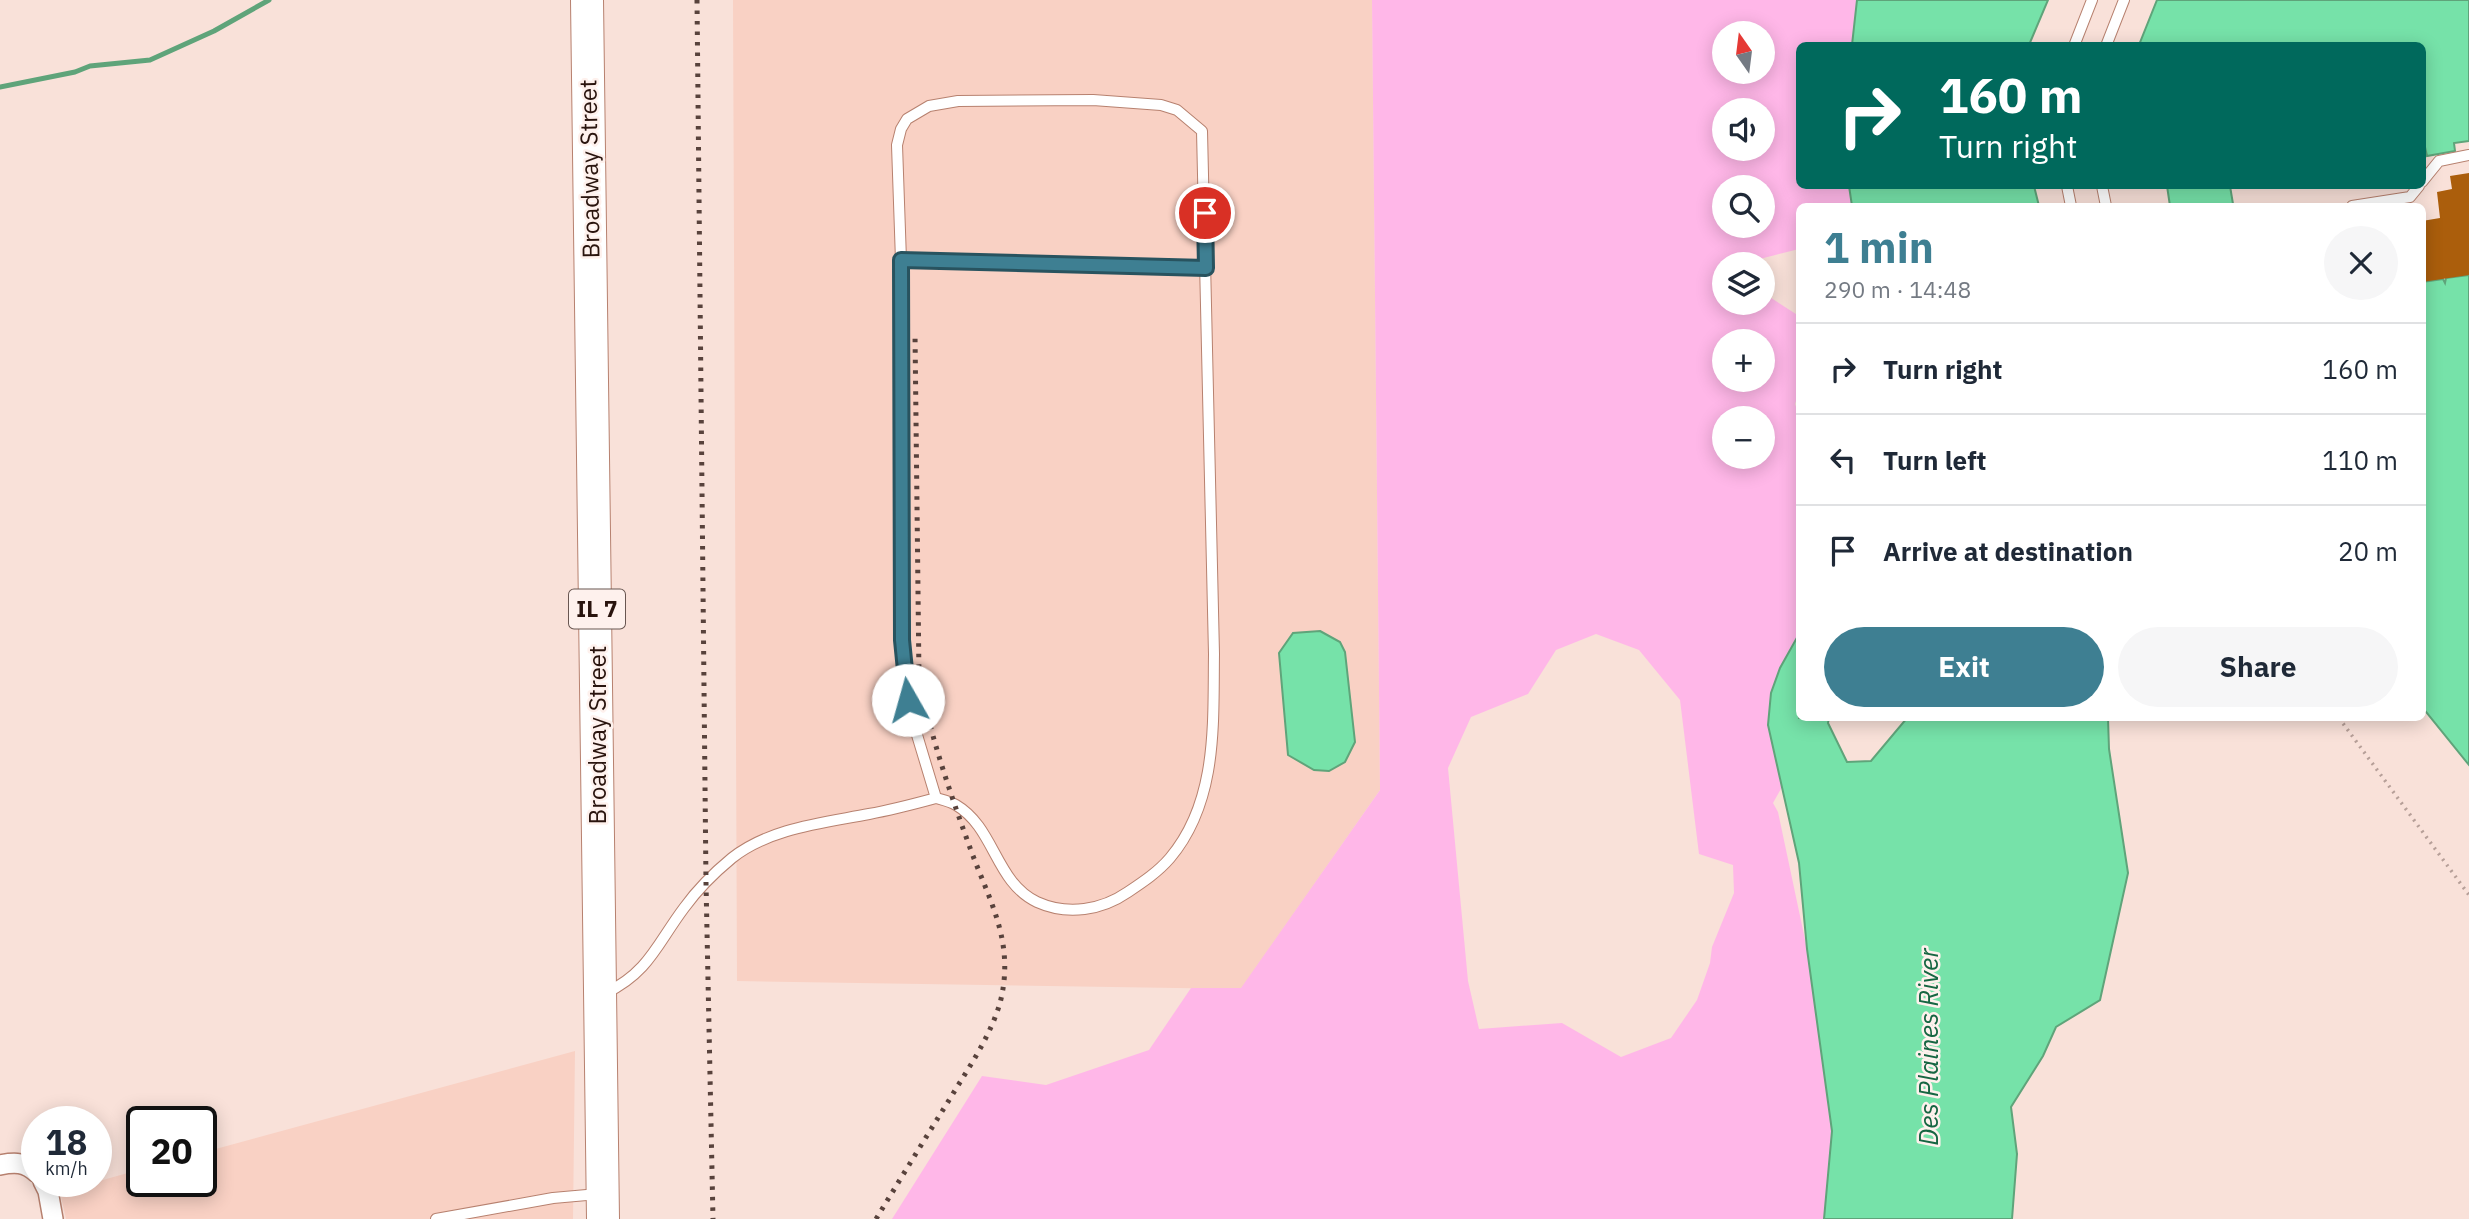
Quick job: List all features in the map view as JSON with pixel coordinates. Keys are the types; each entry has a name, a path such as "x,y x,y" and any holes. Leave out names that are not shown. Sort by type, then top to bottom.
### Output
{"main road":[{"name":"Broadway Street","path":"587,0 603,1206"}],"street":[{"path":"0,1165 21,1164"},
{"path":"49,1197 53,1219"}],"lane":[{"path":"2076,42 2092,0"},
{"path":"2108,42 2124,0"},
{"path":"600,997 631,978 647,964 685,906 722,868 746,848 801,827 886,811 936,798 956,805 974,819 985,835 997,862 1020,890 1037,902 1064,909 1098,908 1123,896 1169,859 1188,832 1201,803 1209,773 1213,728 1214,640 1202,131 1177,110 1161,105 1093,100 940,102 908,119 901,129 897,145 901,260 902,640 905,685 911,715 936,798"},
{"path":"2426,178 2439,161 2469,155"},
{"path":"2371,203 2410,197 2417,189"},
{"path":"901,260 1206,268"},
{"path":"436,1219 553,1198 603,1206"}],"path":[{"path":"2341,721 2469,895"}],"shaded area":[{"path":"733,0 1372,0 1380,790 1241,989 737,981"},
{"path":"1372,0 1857,0 1852,42 1796,42 1796,189 1849,189 1852,203 1796,203 1796,250 1775,255 1775,252 1712,252 1712,315 1775,315 1775,300 1796,314 1796,639 1780,668 1771,693 1768,725 1782,787 1773,803 1778,812 1807,949 1832,1131 1824,1219 892,1219 982,1076 1046,1085 1149,1050 1191,988 1241,988 1380,790","holes":["1596,634 1639,650 1680,700 1699,854 1733,865 1734,893 1712,947 1710,963 1697,1000 1671,1038 1621,1057 1562,1023 1479,1029 1468,981 1448,768 1471,717 1528,694 1556,650"]},
{"path":"575,1051 573,1219 66,1219 61,1197 112,1197 112,1177 126,1173 126,1197 217,1197 217,1149"}],"water":[{"path":"1857,0 2048,0 2030,42 1852,42"},
{"path":"2157,0 2469,0 2469,141 2454,143 2455,151 2427,156 2426,42 2140,42"},
{"path":"1849,189 2035,189 2038,203 1852,203"},
{"path":"2167,189 2230,189 2233,203 2170,203"},
{"path":"2469,275 2469,765 2426,712 2426,281 2443,279 2445,283 2446,278"},
{"path":"1320,631 1340,642 1345,652 1355,742 1345,762 1329,771 1314,770 1288,755 1279,653 1293,633"},
{"name":"Des Plaines River","path":"1796,639 1796,721 1828,721 1847,762 1871,761 1904,721 2108,721 2109,749 2128,873 2100,1000 2056,1027 2043,1056 2011,1107 2017,1154 2012,1219 1824,1219 1832,1131 1807,949 1799,863 1768,725 1771,693 1780,668"}],"building":[{"path":"2469,173 2469,275 2426,281 2426,220 2440,218 2437,192 2452,189 2450,176"}],"waterway":[{"path":"0,87 75,72 90,66 150,60 214,31 269,0"}],"railway":[{"path":"697,0 706,883 713,1219"},
{"path":"876,1219 985,1040 1000,1003 1005,960 998,921 947,783 919,677 915,334"}],"route":[{"path":"908,700 902,640 901,260 1206,268 1205,213"}]}
